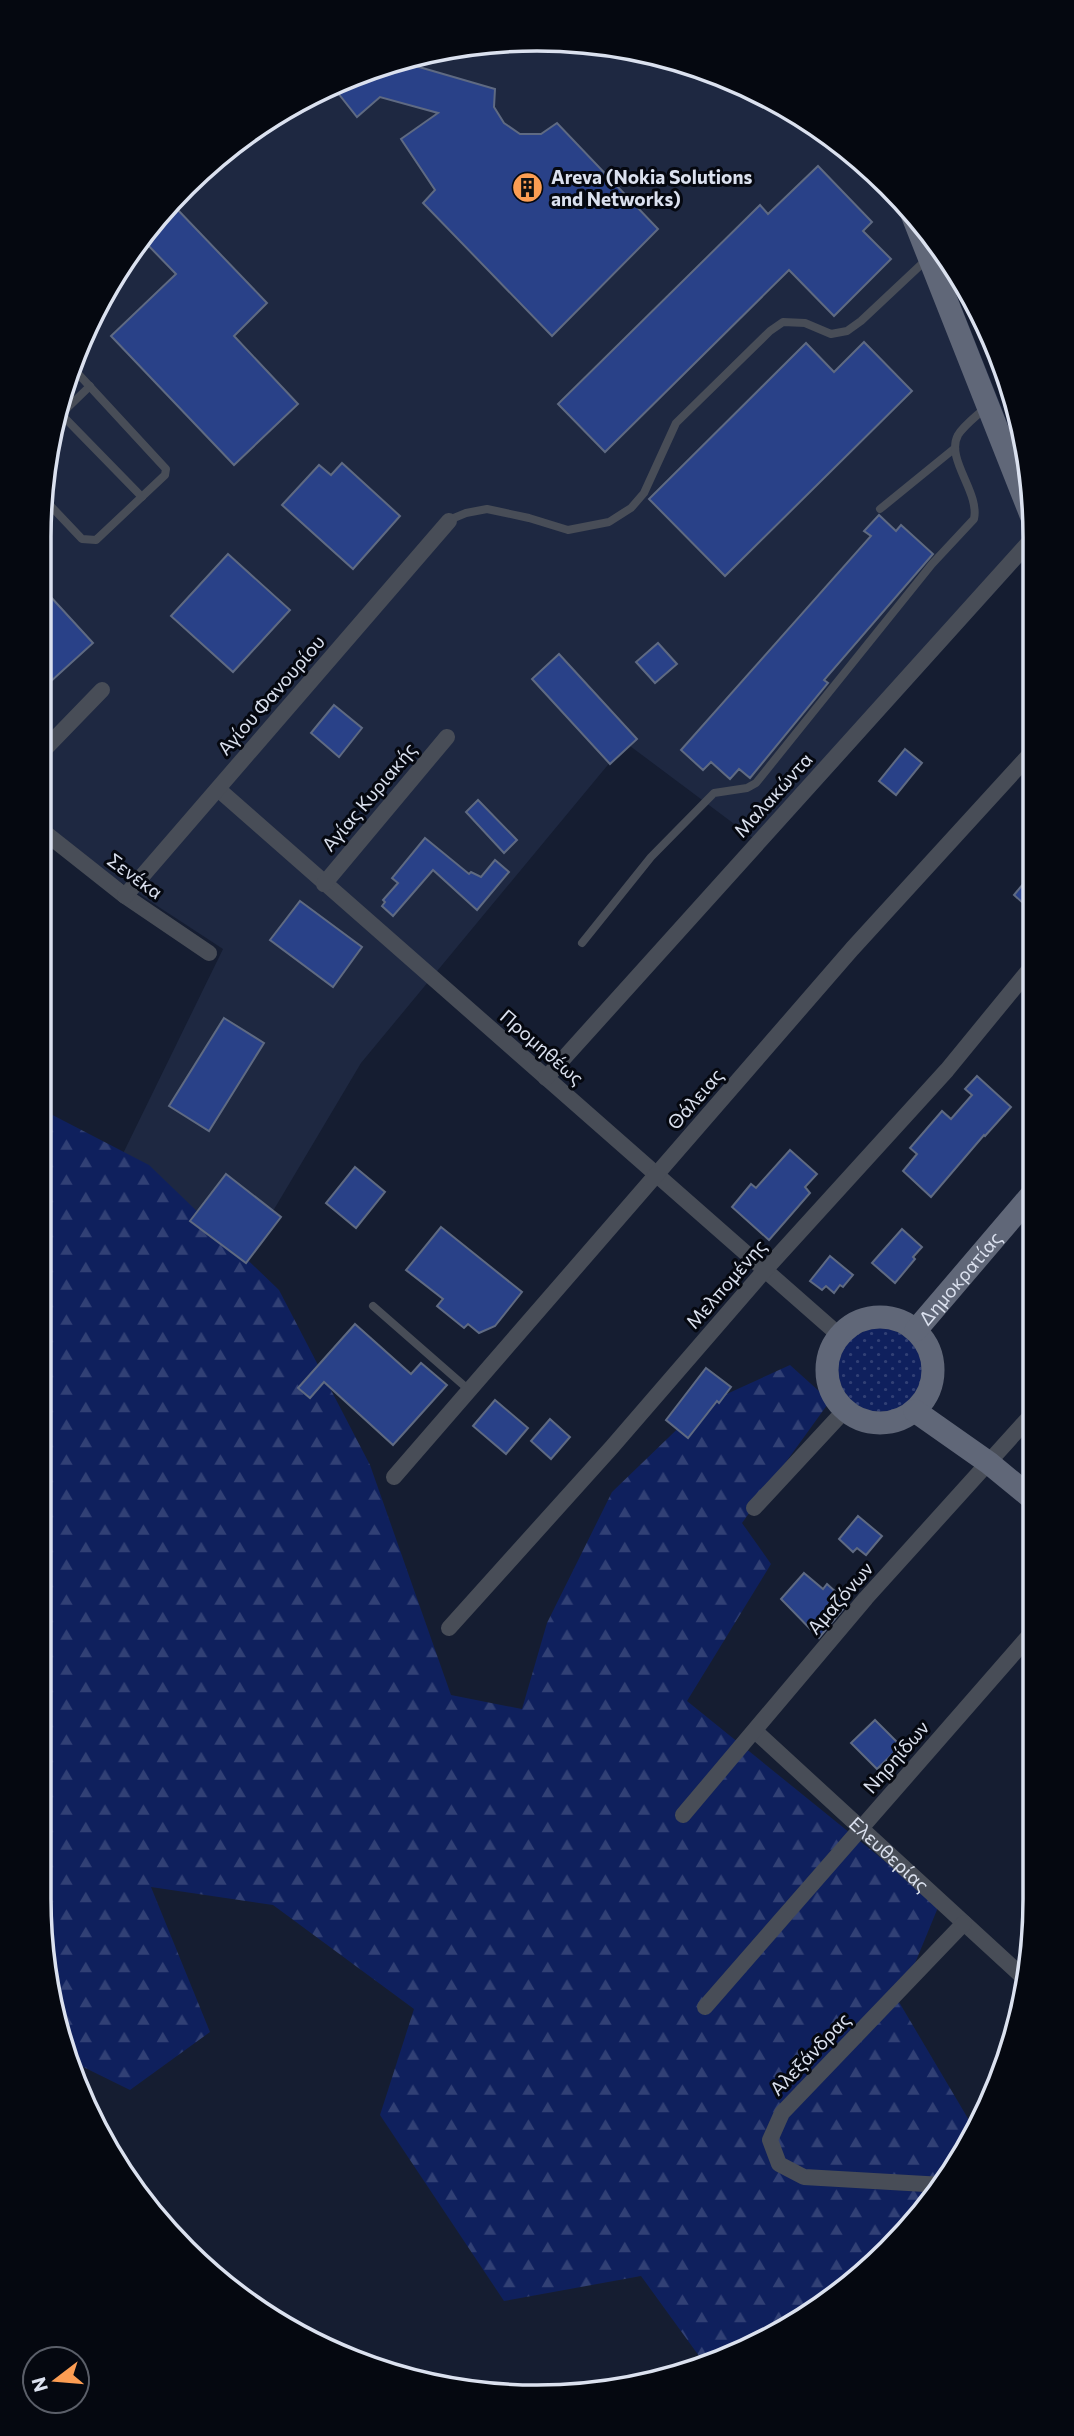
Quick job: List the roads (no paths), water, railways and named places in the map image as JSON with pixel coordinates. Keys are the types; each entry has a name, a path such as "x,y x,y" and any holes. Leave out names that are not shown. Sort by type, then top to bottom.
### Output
{"street":[{"path":"921,239 1020,486"},
{"name":"Αγίου Φανουρίου","path":"125,896 449,520"},
{"name":"Μαλακώντα","path":"547,1078 1023,549"},
{"path":"51,742 102,690"},
{"name":"Αγίας Κυριακής","path":"324,884 447,737"},
{"name":"Θάλειας","path":"394,1477 852,949 1023,762"},
{"name":"Προμηθέως","path":"218,789 839,1335"},
{"name":"Σενέκα","path":"51,838 125,896 209,953"},
{"name":"Μελπομένης","path":"449,1628 612,1447 765,1270 947,1070 1023,977"},
{"name":"Δημοκρατίας","path":"916,1330 1023,1205"},
{"path":"887,1316 904,1321 916,1330 929,1346 933,1381 927,1397 915,1411 897,1420 881,1423 863,1420 845,1410 836,1401 828,1385 827,1367 830,1350 839,1335 853,1323 869,1317 887,1316"},
{"path":"754,1508 845,1410"},
{"path":"915,1411 989,1463 1023,1491"},
{"name":"Αμαζόνων","path":"683,1815 866,1598 1023,1424"},
{"name":"Νηρηίδων","path":"705,2007 1023,1643"},
{"name":"Ελευθερίας","path":"755,1731 1017,1972"},
{"name":"Αλεξάνδρας","path":"930,2184 804,2177 779,2164 770,2140 782,2113 964,1923"}],"lane":[{"path":"449,520 487,509 568,530 609,522 631,508 644,493 676,423 770,331 783,321 805,323 831,334 847,331 928,257"},
{"path":"52,508 82,539 96,540 165,474 166,469 79,375"},
{"path":"69,406 90,386"},
{"path":"582,943 651,857 714,793 747,788 756,783 932,564 974,519 975,502 955,448 958,434 989,404"},
{"path":"65,419 142,497"},
{"path":"880,509 955,448"},
{"path":"373,1306 469,1390"}],"place":[{"name":"Areva (Nokia Solutions and Networks)","path":"528,188"}]}
